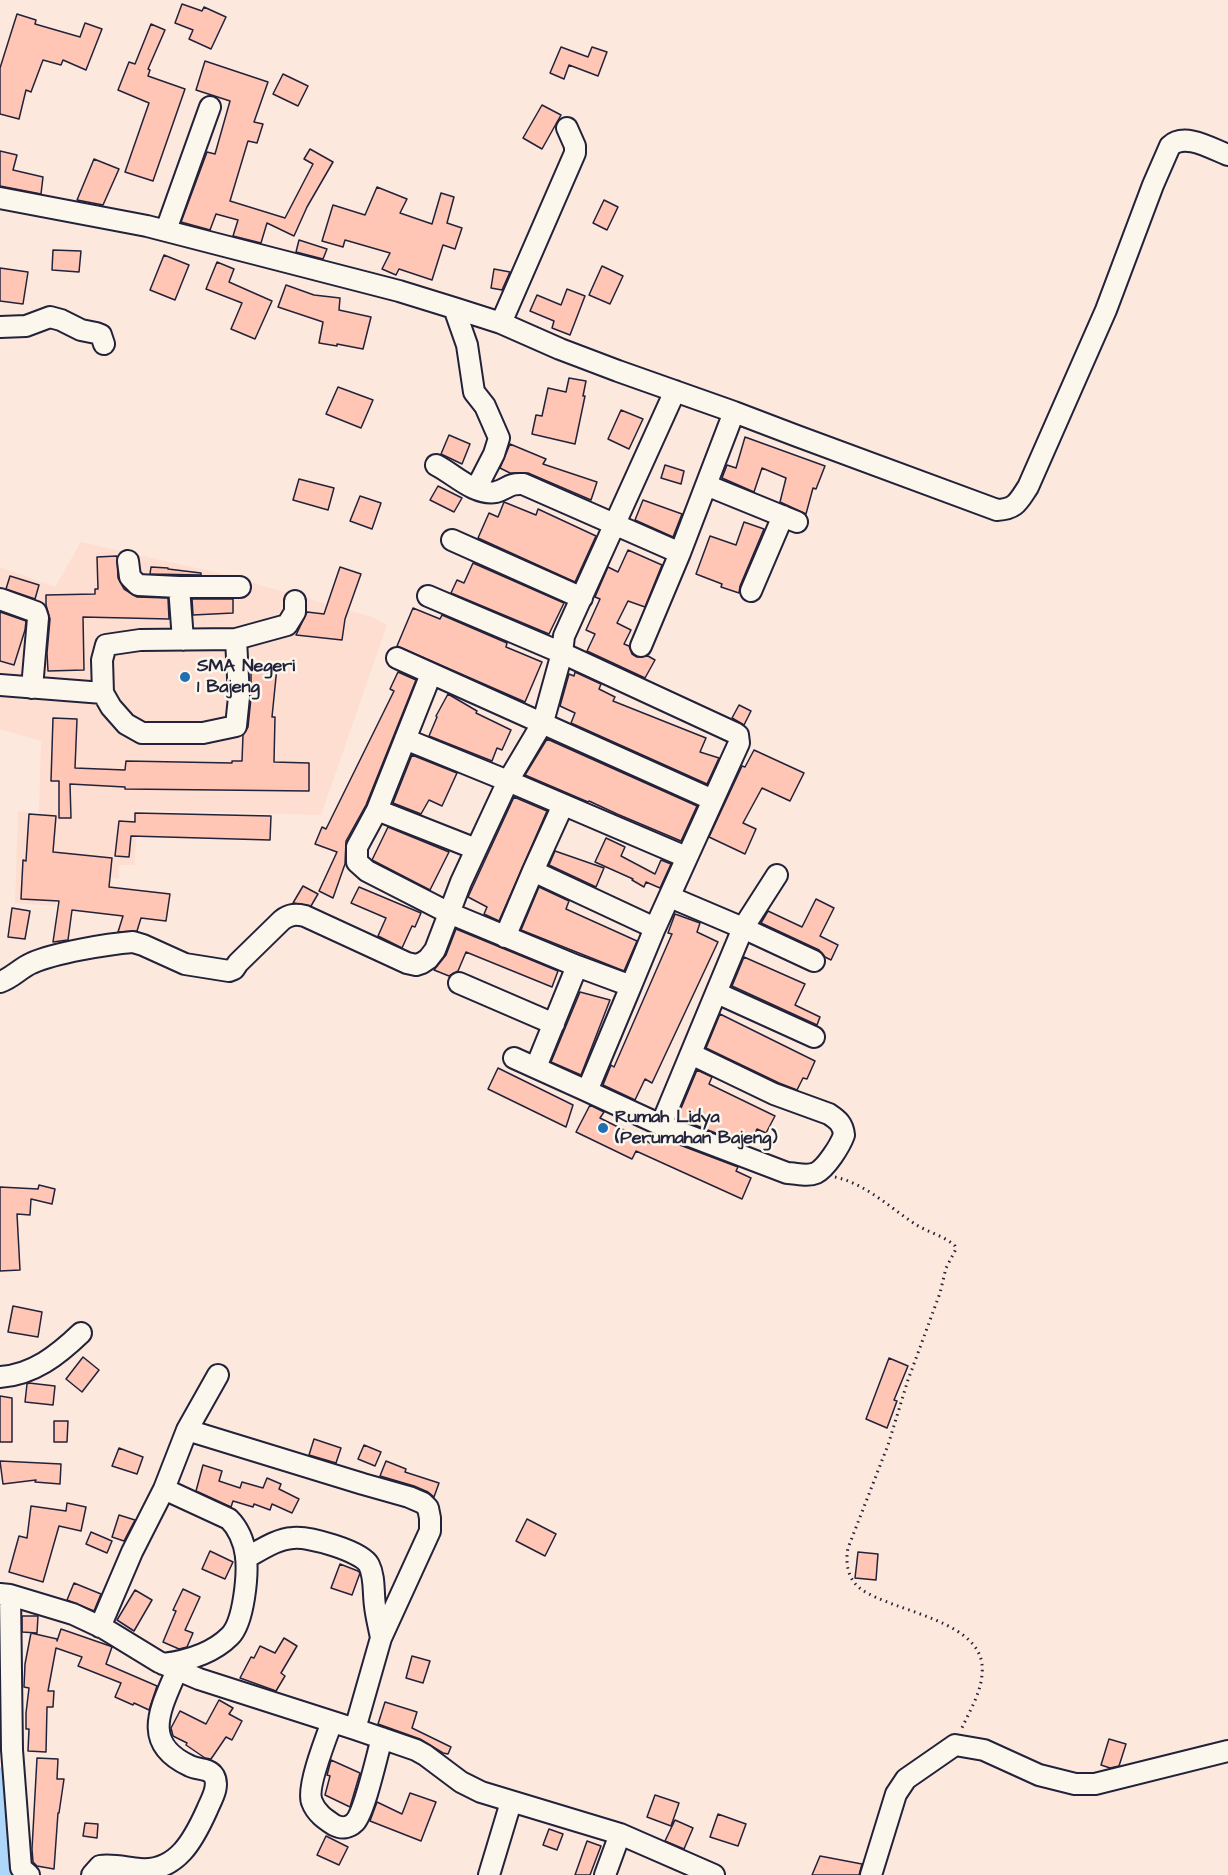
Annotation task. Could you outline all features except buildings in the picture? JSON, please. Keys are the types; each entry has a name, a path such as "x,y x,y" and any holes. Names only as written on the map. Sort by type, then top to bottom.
{"street":[{"path":"166,230 210,106"},
{"path":"501,323 575,153 575,146 567,128"},
{"path":"0,198 103,216 166,230 399,291 454,308 501,323 560,349 998,510 1010,508 1016,504 1028,487 1106,310 1170,146 1182,140 1228,155"},
{"path":"454,308 467,345 474,392 485,406 499,438 494,454 476,489"},
{"path":"0,327 26,326 50,318 96,333 100,335 104,344"},
{"path":"0,982 12,977 33,962 63,954 133,942 185,964 229,971 234,969 282,920 297,915 305,916 406,963 416,965 428,959 435,950 476,849 508,781 543,722 562,653 564,636 675,391"},
{"path":"641,646 680,553 734,412"},
{"path":"436,465 476,489 495,492 514,483 523,484 680,553"},
{"path":"706,485 790,519 751,591"},
{"path":"452,540 582,598"},
{"path":"128,561 130,577 138,585 240,587"},
{"path":"179,587 183,640"},
{"path":"428,596 562,653 738,735 738,748 686,857 587,1091"},
{"path":"0,599 36,612 38,618 32,688"},
{"path":"236,639 239,697 236,726 203,732 142,733 126,724 111,707 103,693 102,660 106,645 140,640 236,639 287,624 295,612 295,601"},
{"path":"397,658 713,800"},
{"path":"431,674 377,810 357,847 357,862 367,871 449,913 631,986"},
{"path":"0,685 103,693"},
{"path":"405,739 686,857"},
{"path":"505,937 563,805"},
{"path":"377,810 476,849"},
{"path":"533,871 655,928"},
{"path":"661,1125 743,928 777,875"},
{"path":"670,897 814,961"},
{"path":"536,1067 577,966"},
{"path":"459,983 554,1024"},
{"path":"717,993 814,1036"},
{"path":"514,1058 661,1125 779,1171 804,1175 816,1173 835,1154 844,1135 841,1123 829,1114 774,1094 691,1054"},
{"path":"0,1377 13,1376 39,1366 53,1358 81,1333"},
{"path":"100,1627 132,1552 164,1490 187,1430 218,1375"},
{"path":"187,1430 409,1497 423,1503 428,1508 430,1531 381,1638 355,1729"},
{"path":"164,1490 229,1519 236,1526 246,1557 243,1606 239,1622 230,1636 210,1650 170,1667"},
{"path":"246,1557 280,1540 293,1538 309,1538 357,1554 368,1562 373,1575 375,1608 381,1638"},
{"path":"29,1875 21,1868 3,1595 73,1614 170,1667 199,1679 382,1738 425,1755 460,1782 481,1792 621,1834 714,1875"},
{"path":"92,1875 99,1866 154,1868 180,1856 194,1838 217,1787 213,1774 206,1769 194,1768 180,1761 162,1744 158,1717 170,1667"},
{"path":"332,1722 312,1783 310,1798 323,1818 338,1827 350,1826 357,1820 382,1738"},
{"path":"871,1875 896,1794 906,1779 955,1745 984,1750 1039,1775 1075,1784 1095,1784 1228,1751"},
{"path":"489,1875 511,1802"},
{"path":"605,1875 621,1834"}],"path":[{"path":"816,1173 852,1183 881,1199 915,1225 946,1240 956,1249 946,1268 940,1293 908,1380 888,1445 845,1560 852,1580 860,1589 950,1627 979,1650 982,1674 978,1690 955,1745"}],"shaded area":[{"name":"SMA Negeri 1 Bajeng","path":"81,542 218,573 372,617 387,625 321,815 136,810 135,865 119,865 119,878 59,875 56,906 15,903 18,811 39,814 41,741 0,729 0,567 55,587"}],"waterway":[{"path":"0,1661 3,1694"},
{"path":"5,1774 8,1875"}],"place":[{"name":"SMA Negeri 1 Bajeng","path":"185,677"},
{"name":"Rumah Lidya (Perumahan Bajeng)","path":"603,1128"}]}
